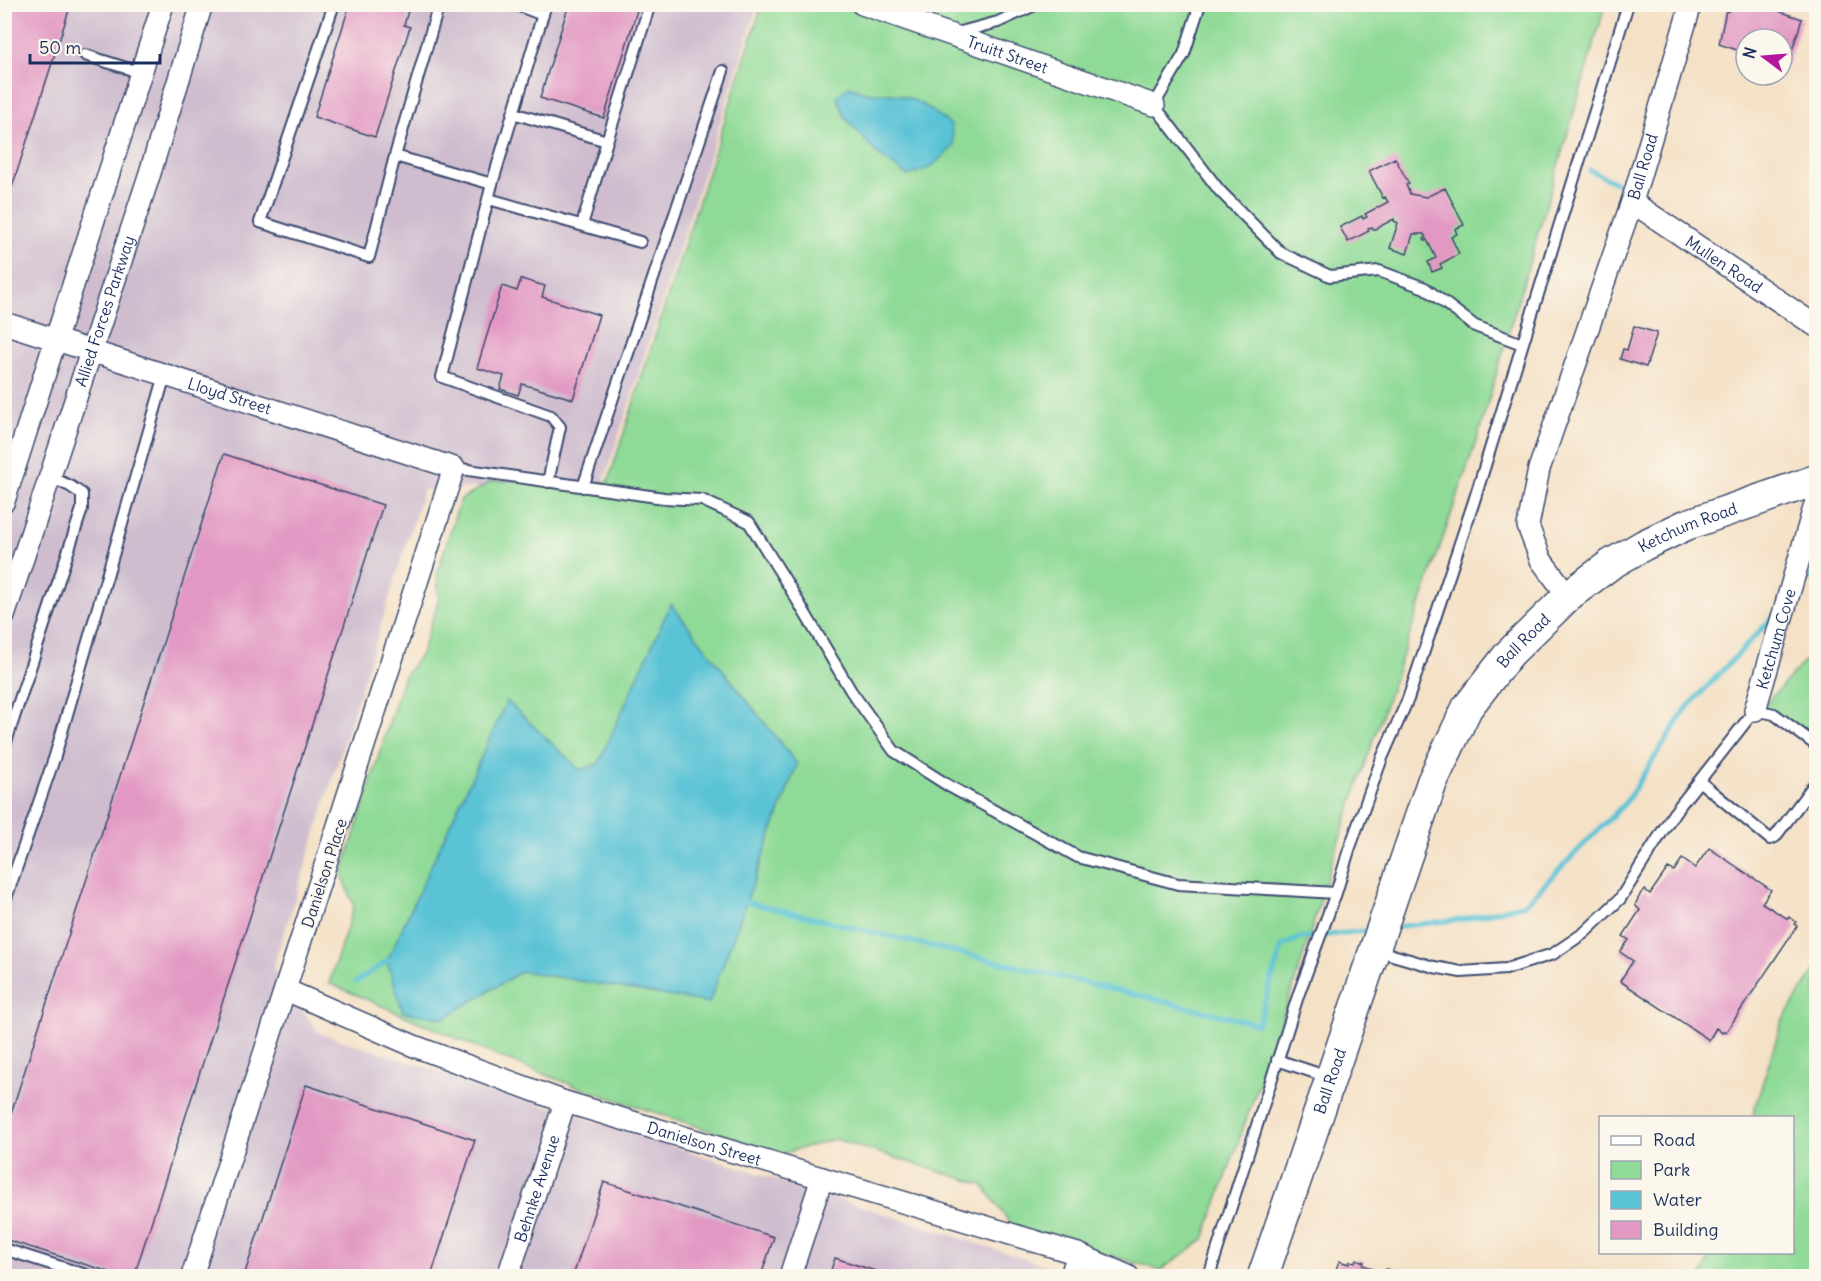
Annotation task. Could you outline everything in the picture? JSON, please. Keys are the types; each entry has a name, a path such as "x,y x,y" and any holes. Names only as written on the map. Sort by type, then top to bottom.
{"main road":[{"name":"Ketchum Road","path":"1568,596 1619,560 1686,525 1816,480"},
{"name":"Ball Road","path":"1263,1276 1432,782 1467,708 1509,654 1568,596"}],"street":[{"path":"4,501 163,4"},
{"name":"Allied Forces Parkway","path":"4,616 149,176 202,4"},
{"name":"Truitt Street","path":"862,4 1154,105"},
{"name":"Ball Road","path":"1568,596 1541,560 1528,526 1539,469 1634,194 1691,4"},
{"name":"Mullen Road","path":"1634,194 1816,326"},
{"name":"Lloyd Street","path":"4,323 454,468"},
{"name":"Danielson Place","path":"192,1276 454,468"},
{"name":"Ketchum Cove","path":"1755,710 1816,501"},
{"name":"Danielson Street","path":"286,990 414,1046 565,1102 1078,1254 1128,1276"},
{"name":"Behnke Avenue","path":"508,1276 565,1102"},
{"path":"790,1276 822,1178"},
{"path":"1071,1276 1078,1254"}],"lane":[{"path":"334,4 260,222 369,257 395,156 439,4"},
{"path":"514,4 544,10 492,184 442,377 551,416 560,427 548,482"},
{"path":"582,225 650,4"},
{"path":"951,35 998,22 1037,4"},
{"path":"1200,4 1184,54 1154,105 1219,190 1281,253 1330,276 1379,271 1407,281 1425,288 1475,326 1522,344"},
{"path":"1209,1276 1299,993 1324,928 1382,758 1408,699 1473,501 1628,4"},
{"path":"85,55 142,73"},
{"path":"583,486 723,71"},
{"path":"513,113 607,141"},
{"path":"395,156 492,184"},
{"path":"489,199 640,242"},
{"path":"4,904 55,756 165,375"},
{"path":"454,468 664,498 702,500 749,522 850,691 894,751 949,786 1078,857 1178,884 1336,892"},
{"path":"4,748 82,509 82,494 50,477"},
{"path":"1379,937 1434,968 1461,972 1506,969 1553,954 1584,933 1620,899 1674,813 1755,710 1774,714 1816,745"},
{"path":"1699,781 1770,839 1775,837 1816,782"},
{"path":"1277,1060 1331,1078"},
{"path":"4,1249 59,1272 88,1276"}],"shaded area":[{"path":"5,5 758,5 604,481 423,490 273,969 319,1033 1079,1276 5,1276"}],"green space":[{"path":"1584,4 1604,10 1478,436 1333,858 1299,970 1204,1239 1161,1270 1014,1229 983,1185 835,1139 781,1154 575,1086 500,1057 329,983 354,906 342,874 403,678 421,654 439,599 437,574 460,500 492,481 608,482 762,5"},
{"path":"1816,649 1816,747 1762,708"},
{"path":"1816,969 1816,1276 1702,1276 1710,1254 1794,1254 1794,1116 1752,1116 1782,1021"}],"water":[{"path":"850,86 869,93 905,97 926,107 951,125 954,146 931,167 908,176 877,154 845,117 837,96"},
{"path":"671,604 797,764 709,1003 522,971 444,1018 403,1012 387,961 507,701 580,770 598,764"}],"building":[{"path":"4,4 71,4 5,209 4,209"},
{"path":"350,4 388,4 408,11 404,25 410,27 375,137 314,117"},
{"path":"569,4 639,4 604,118 540,98"},
{"path":"1731,4 1758,4 1802,19 1794,44 1794,27 1734,27 1734,49 1719,44 1726,10 1729,11"},
{"path":"1395,158 1409,184 1406,185 1410,194 1426,197 1445,188 1464,225 1455,229 1457,234 1451,237 1459,254 1440,264 1442,268 1432,272 1428,262 1436,258 1427,240 1424,239 1426,238 1424,234 1413,234 1407,254 1390,248 1398,223 1394,219 1373,230 1372,227 1368,228 1369,231 1348,242 1340,227 1362,216 1363,219 1367,217 1365,214 1388,202 1385,197 1383,198 1369,171"},
{"path":"521,279 545,286 542,297 599,315 573,399 522,384 518,395 500,389 504,376 477,368 502,286 517,291"},
{"path":"1634,326 1657,333 1646,367 1620,359 1623,349 1627,350"},
{"path":"224,454 383,505 134,1276 122,1276 4,1239 4,1135"},
{"path":"1709,848 1771,890 1762,903 1788,919 1789,917 1796,922 1794,924 1797,926 1726,1032 1722,1033 1716,1028 1709,1040 1620,981 1633,961 1620,952 1629,940 1623,936 1640,910 1635,905 1641,893 1645,890 1650,894 1668,868 1674,871 1682,859 1695,868"},
{"path":"306,1085 475,1140 431,1276 244,1276"},
{"path":"604,1182 774,1237 761,1276 573,1276"},
{"path":"835,1258 891,1276 829,1276"},
{"path":"1356,1259 1364,1262 1363,1265 1372,1268 1371,1271 1377,1273 1379,1270 1385,1272 1386,1269 1393,1271 1392,1276 1334,1276 1339,1261 1349,1264 1350,1261 1355,1262"}],"waterway":[{"path":"1590,170 1631,191"},
{"path":"1798,590 1816,571"},
{"path":"1393,927 1466,919 1525,904 1626,802 1686,709 1774,616"},
{"path":"746,902 1258,1024 1282,946 1300,938 1372,930"},
{"path":"356,982 387,961"}]}
